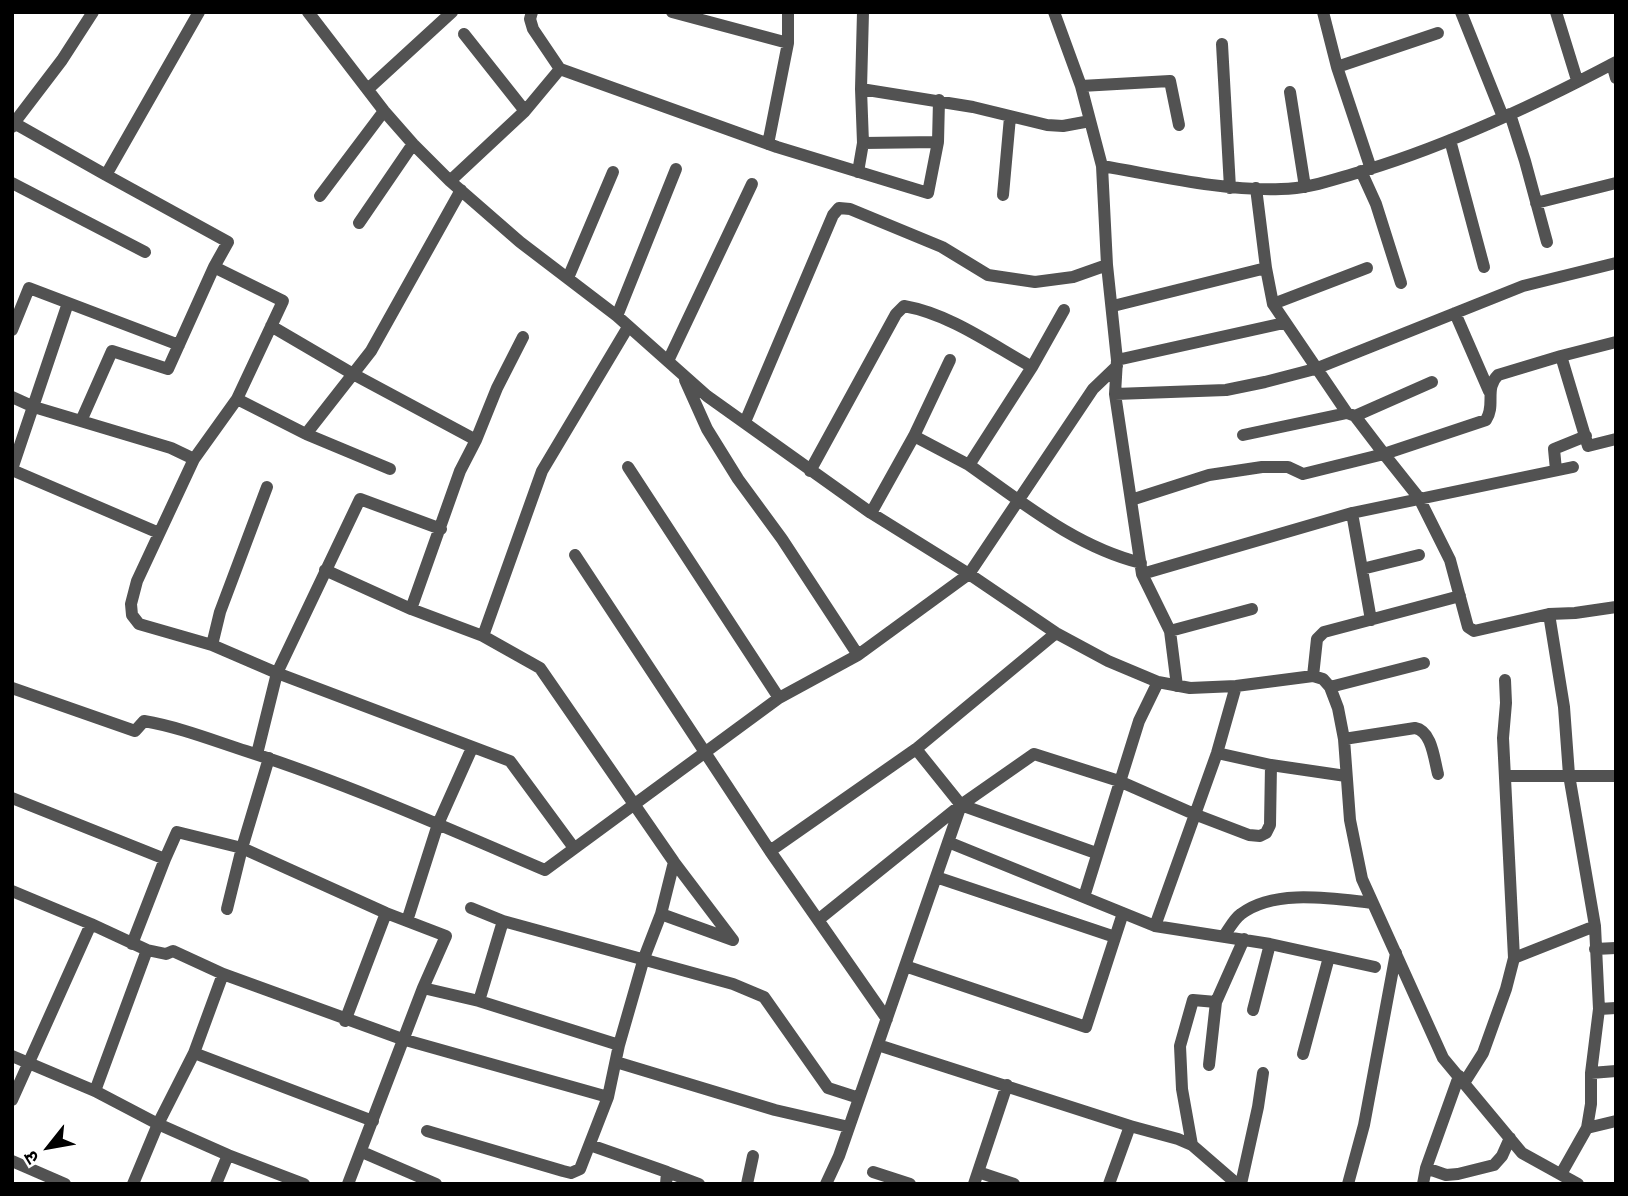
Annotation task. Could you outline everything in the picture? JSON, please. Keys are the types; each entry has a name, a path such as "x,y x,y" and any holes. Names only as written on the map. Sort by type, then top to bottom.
{"street":[{"path":"81,421 112,351 168,369 228,242 13,125 62,60 93,12"},
{"path":"106,175 199,12"},
{"path":"308,12 412,144 520,243 617,316 706,396 871,513 969,574 1056,633 1108,661 1158,682 1177,686 1236,686 1312,676 1323,679 1330,687 1338,708 1344,739 1350,820 1362,879 1443,1058 1522,1153 1571,1181 1587,1128 1591,1104 1591,1073 1599,1009 1595,926 1569,775 1564,707 1549,614"},
{"path":"368,89 452,12"},
{"path":"532,12 530,19 533,29 560,69 768,144 928,193 938,142 939,100"},
{"path":"672,12 788,43"},
{"path":"768,144 788,43 788,12"},
{"path":"858,172 863,143 863,12"},
{"path":"1322,12 1401,283"},
{"path":"1461,12 1506,115 1547,242"},
{"path":"1556,12 1577,80"},
{"path":"1055,13 1081,86 1102,166 1107,265 1117,363 1115,394 1142,569 1170,631 1177,686"},
{"path":"1337,67 1438,33"},
{"path":"464,34 525,111"},
{"path":"1222,44 1230,188"},
{"path":"1102,166 1230,188 1279,190 1305,187 1366,170 1450,140 1614,63 1616,79"},
{"path":"306,434 371,351 456,186 560,69"},
{"path":"1081,86 1170,81 1179,125"},
{"path":"861,89 939,100 1047,125 1063,126 1090,121"},
{"path":"1290,92 1305,187"},
{"path":"320,197 384,111"},
{"path":"1003,195 1010,117"},
{"path":"1450,140 1484,267"},
{"path":"863,143 938,142"},
{"path":"359,223 412,144"},
{"path":"617,316 676,169"},
{"path":"568,278 613,172"},
{"path":"12,183 145,252"},
{"path":"1536,203 1616,183"},
{"path":"668,361 752,184"},
{"path":"1256,188 1273,304 1315,369 1419,498 1450,560 1468,627 1474,631 1549,614 1616,607"},
{"path":"745,422 832,215 839,208 850,209 942,247 988,275 1035,282 1073,277 1107,265"},
{"path":"1115,394 1226,390 1315,369 1523,286 1616,263"},
{"path":"215,267 284,301 237,399 194,459 137,581 131,604 132,615 139,624 212,645 277,673 510,761 574,848"},
{"path":"1113,306 1266,268"},
{"path":"1273,304 1367,268"},
{"path":"12,330 29,288 179,345"},
{"path":"68,303 12,470 159,533"},
{"path":"810,471 896,314 904,306 919,309 954,324 1032,367"},
{"path":"969,465 1032,367 1064,310"},
{"path":"1131,500 1209,475 1262,467 1288,467 1303,474 1384,454 1486,420 1492,412 1489,392 1455,313"},
{"path":"12,688 135,731 144,721 168,725 263,756 438,824 545,870 779,698 858,655 969,574 1093,389 1117,363 1284,323"},
{"path":"271,326 476,440"},
{"path":"483,636 542,471 628,327"},
{"path":"411,609 460,471 523,337"},
{"path":"1489,392 1492,381 1498,375 1616,342"},
{"path":"1561,356 1588,446 1616,439"},
{"path":"871,513 914,436 950,360"},
{"path":"682,374 708,429 738,480 782,539 858,655"},
{"path":"1243,435 1351,415 1432,382"},
{"path":"12,397 34,407 171,448 194,459"},
{"path":"237,399 306,434 390,469"},
{"path":"914,436 969,465 1086,544 1142,569 1352,513 1573,467"},
{"path":"1556,470 1554,449 1586,436"},
{"path":"628,467 779,698"},
{"path":"212,645 220,612 267,487"},
{"path":"227,909 263,756 277,673 360,499 441,529"},
{"path":"1352,513 1371,620"},
{"path":"575,555 770,851 887,1019"},
{"path":"1362,569 1419,555"},
{"path":"325,570 411,609 483,636 540,668 674,862 733,940 661,914"},
{"path":"1312,676 1317,639 1324,632 1460,596"},
{"path":"1170,631 1252,609"},
{"path":"770,851 916,749 1056,633"},
{"path":"1330,687 1424,663"},
{"path":"1423,1184 1426,1168 1461,1080 1483,1053 1514,958 1503,738 1506,702 1504,680"},
{"path":"1084,897 1139,721 1158,682"},
{"path":"1155,926 1217,753 1236,686"},
{"path":"1344,739 1422,729 1427,736 1438,774"},
{"path":"407,921 438,824 472,748"},
{"path":"916,749 961,805 1096,853"},
{"path":"1217,753 1271,765 1346,776"},
{"path":"818,920 961,805 1034,754 1119,781 1194,814 1249,835 1260,836 1270,825 1271,765"},
{"path":"1505,776 1616,776"},
{"path":"12,798 164,859"},
{"path":"826,1184 849,1127 961,805"},
{"path":"132,944 177,832 242,848 386,913 446,936 402,1040 348,1184"},
{"path":"948,842 1155,926 1244,939 1375,967"},
{"path":"427,1131 571,1172 580,1169 608,1097 643,958 661,914 674,862"},
{"path":"936,877 1115,937"},
{"path":"12,891 147,950 166,954 173,951 223,974 345,1021 402,1040 608,1097"},
{"path":"1224,936 1240,915 1266,901 1313,896 1373,904"},
{"path":"471,908 503,921 733,984 764,997 828,1088 859,1098"},
{"path":"345,1021 386,913"},
{"path":"905,967 1086,1027 1123,913"},
{"path":"479,1001 503,921"},
{"path":"12,1100 91,924"},
{"path":"1514,958 1595,926"},
{"path":"1209,1065 1216,1002 1244,939"},
{"path":"1253,1010 1270,944"},
{"path":"1595,949 1616,948"},
{"path":"95,1091 147,950"},
{"path":"1348,1184 1364,1125 1396,953"},
{"path":"1303,1054 1329,957"},
{"path":"133,1184 158,1124 194,1053 223,974"},
{"path":"423,988 479,1001 619,1045"},
{"path":"1192,1145 1182,1089 1180,1046 1193,1000 1216,1002"},
{"path":"1599,1009 1616,1008"},
{"path":"878,1045 1192,1145 1239,1184 1258,1107 1263,1073"},
{"path":"194,1053 373,1121"},
{"path":"12,1056 95,1091 158,1124 228,1155 304,1184"},
{"path":"616,1062 775,1110 849,1127"},
{"path":"1591,1073 1616,1071"},
{"path":"1007,1086 976,1178 1014,1184"},
{"path":"1587,1128 1616,1121"},
{"path":"1109,1184 1130,1126"},
{"path":"1426,1168 1446,1175 1494,1165 1502,1156 1510,1138"},
{"path":"590,1146 666,1178 699,1184"},
{"path":"362,1152 436,1184"},
{"path":"216,1184 228,1155"},
{"path":"747,1184 753,1156"},
{"path":"12,1161 65,1184"},
{"path":"873,1172 910,1184"}]}
